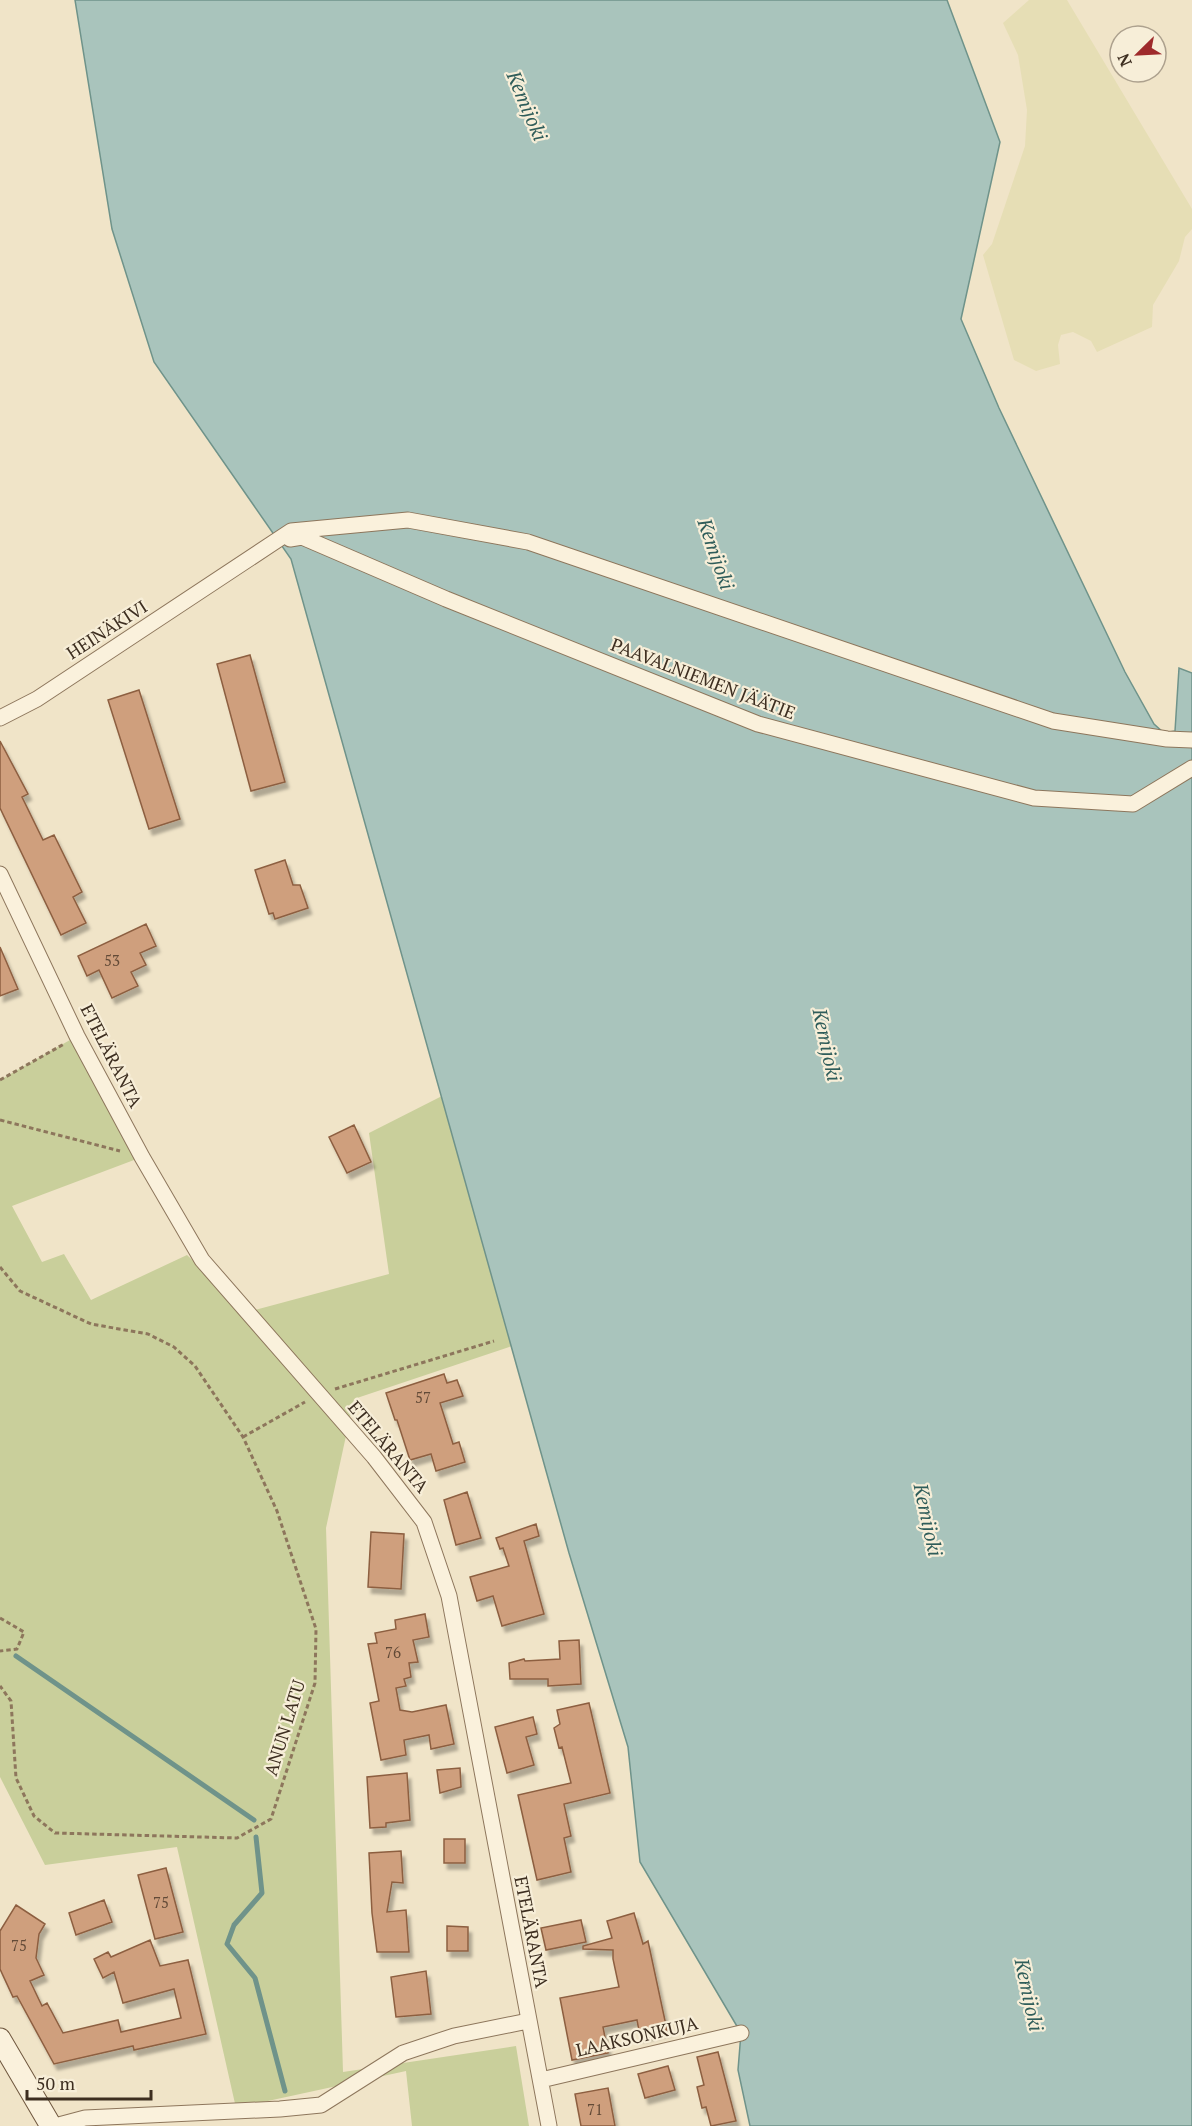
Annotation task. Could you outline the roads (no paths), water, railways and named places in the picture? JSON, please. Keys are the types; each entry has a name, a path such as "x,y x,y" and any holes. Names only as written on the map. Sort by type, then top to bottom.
{"street":[{"path":"279,541 291,531 408,520 528,542 1053,721 1167,739 1192,740"},
{"name":"PAAVALNIEMEN JÄÄTIE","path":"279,541 302,537 446,599 758,724 1034,798 1133,804 1192,768"},
{"name":"HEINÄKIVI","path":"0,718 37,699 279,541"},
{"name":"ETELÄRANTA","path":"0,874 77,1036 142,1157 202,1260 374,1457 424,1522 446,1585 549,2126"},
{"path":"0,2039 53,2126 85,2118 321,2105 404,2053 454,2036 528,2021"},
{"name":"LAAKSONKUJA","path":"542,2080 741,2033"}],"water":[{"name":"Kemijoki","path":"75,0 947,0 1000,142 961,319 999,408 1125,672 1154,724 1164,733 1175,731 1179,668 1192,673 1192,2126 750,2126 738,2070 741,2033 640,1862 628,1747 569,1553 291,559 154,362 112,229"}],"waterway":[{"path":"16,1656 254,1820"},
{"path":"256,1837 262,1893 234,1925 227,1944 255,1978 285,2091"}]}
